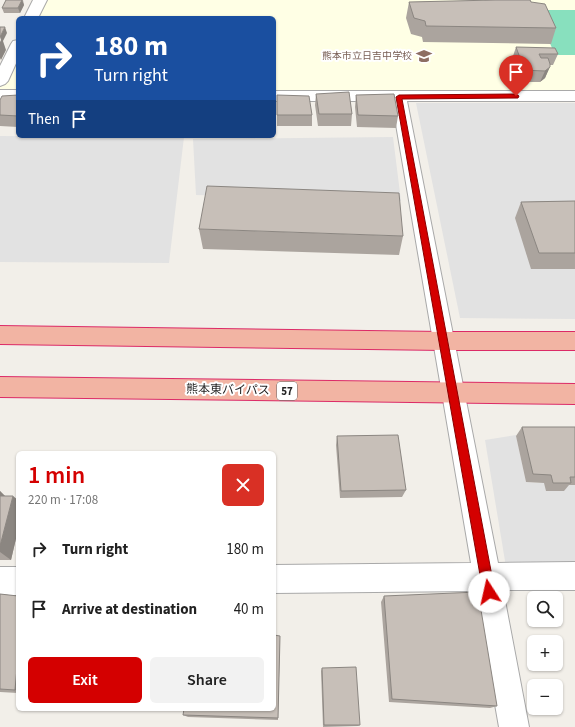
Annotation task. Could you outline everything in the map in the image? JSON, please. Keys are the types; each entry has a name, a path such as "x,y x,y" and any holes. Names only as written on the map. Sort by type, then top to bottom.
{"highway":[{"path":"0,335 443,341 575,341"},
{"name":"熊本東バイパス","path":"0,387 453,394 575,394"}],"street":[{"path":"32,16 40,0"},
{"path":"0,81 16,48"},
{"path":"0,94 16,95"},
{"path":"276,96 575,96"},
{"path":"399,97 514,727"},
{"path":"276,579 575,576"},
{"path":"0,581 16,581"}],"shaded area":[{"name":"熊本市立日吉中学校","path":"40,0 575,0 575,94 276,94 276,16 32,16"},
{"path":"16,48 16,94 0,94 0,81"},
{"path":"416,103 575,103 575,319 460,318"},
{"path":"0,136 16,136 16,138 184,138 169,263 0,262"},
{"path":"393,137 401,201 196,195 193,139"},
{"path":"516,435 526,482 575,485 575,567 506,567 485,440"}],"green space":[{"path":"522,10 575,10 575,55 555,55 540,20"}],"building":[{"path":"6,0 22,0 18,8 2,8"},
{"path":"530,0 531,2 545,4 556,28 426,26 425,21 414,18 409,2"},
{"path":"0,27 5,27 0,37"},
{"path":"516,47 555,48 558,54 539,54 541,58 548,58 550,67 545,71 521,70 517,58 520,58"},
{"path":"349,92 352,114 319,114 316,94"},
{"path":"394,94 398,116 358,115 356,95"},
{"path":"16,95 16,116 0,115 0,100 2,96"},
{"path":"277,95 309,96 312,115 277,115"},
{"path":"207,186 399,193 403,236 199,229"},
{"path":"575,201 575,253 539,253 521,202"},
{"path":"522,427 575,427 575,477 570,477 571,483 553,483 551,475 533,474"},
{"path":"398,435 406,490 341,491 337,436"},
{"path":"0,496 13,496 0,546"},
{"path":"478,592 497,706 392,699 384,596"},
{"path":"0,594 16,596 16,679 15,690 0,689"},
{"path":"276,635 280,636 278,718 183,715 184,711 276,711"},
{"path":"356,667 360,725 324,725 322,668"}],"place":[{"name":"熊本市立日吉中学校","path":"424,56"}],"route":[{"path":"489,592 399,97 516,96"}]}
